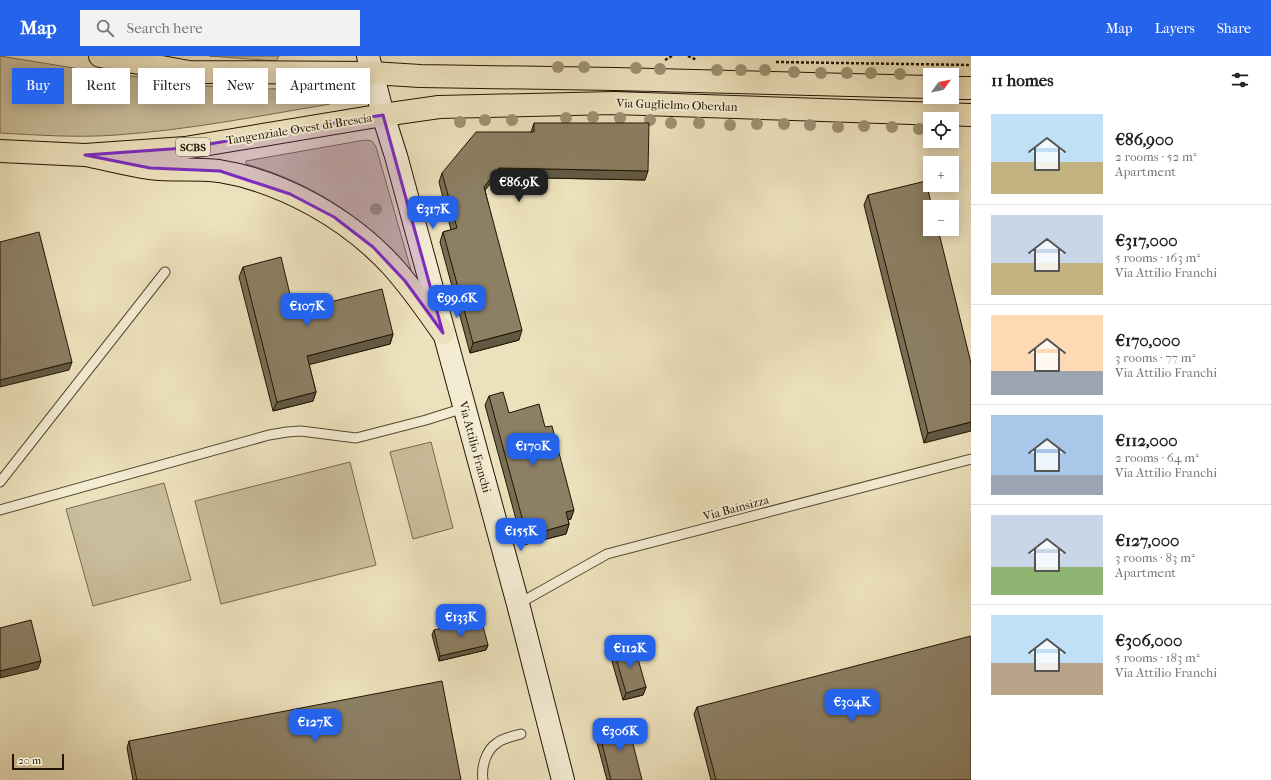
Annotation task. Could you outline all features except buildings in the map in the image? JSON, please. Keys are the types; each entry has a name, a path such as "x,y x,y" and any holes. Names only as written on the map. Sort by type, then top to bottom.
{"main road":[{"path":"100,56 189,72 276,73"},
{"path":"360,68 370,65"},
{"name":"Via Guglielmo Oberdan","path":"370,65 420,76 923,87"},
{"path":"959,88 971,88"},
{"name":"Via Guglielmo Oberdan","path":"383,115 439,107 614,103 971,115"},
{"name":"Tangenziale Ovest di Brescia","path":"0,151 85,155 185,148 383,115"},
{"path":"85,155 150,168 220,171 250,179 290,194 334,217 373,247 405,280 443,333"}],"street":[{"name":"Via Attilio Franchi","path":"370,65 518,604 563,780"}],"lane":[{"path":"0,482 165,272"},
{"path":"0,510 269,435 301,431 356,438 426,420 464,408"},
{"name":"Via Bainsizza","path":"518,604 607,554 971,459"},
{"path":"483,780 482,775 486,756 496,743 521,734"}],"path":[{"path":"665,60 672,56"},
{"path":"688,56 697,61"},
{"path":"774,62 971,65"},
{"path":"346,104 349,121"}],"highlighted area":[{"path":"383,115 443,333 405,281 373,247 334,217 290,194 220,171 150,168 85,155 185,148"}],"shaded area":[{"path":"0,56 74,68 72,68 72,104 130,104 130,76 138,77 138,104 205,104 205,86 213,86 213,104 268,104 268,89 276,89 276,104 330,104 223,122 143,133 58,136 0,133"},
{"path":"209,56 279,56 276,61"},
{"path":"365,140 372,141 376,147 411,270 409,270 374,234 336,204 293,181 246,164 246,161"},
{"path":"431,442 453,528 413,539 390,452"},
{"path":"350,462 376,565 221,604 195,501"},
{"path":"164,483 191,580 93,606 66,509"}]}
